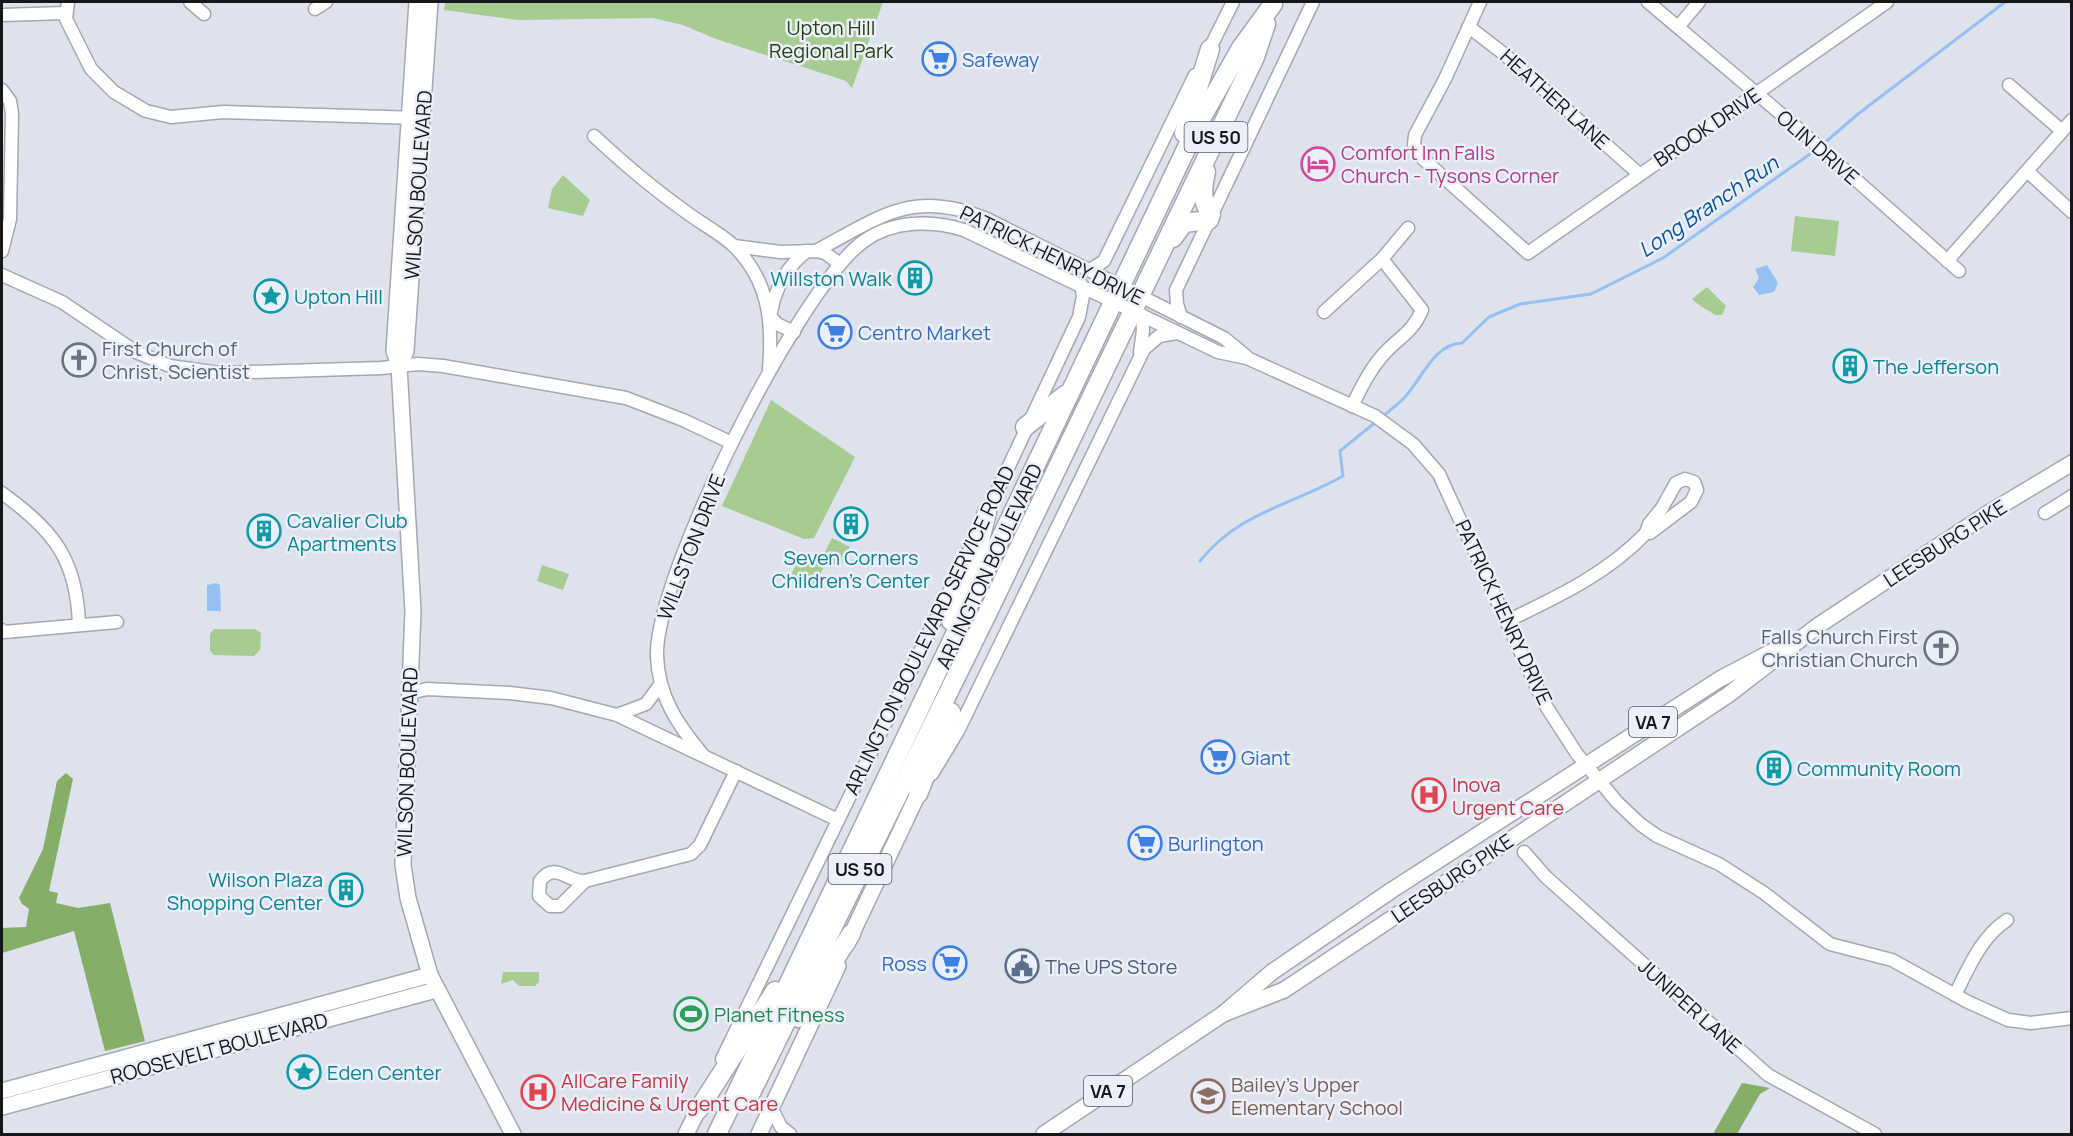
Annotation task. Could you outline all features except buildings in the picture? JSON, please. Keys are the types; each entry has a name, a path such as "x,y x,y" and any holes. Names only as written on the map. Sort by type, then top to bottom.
{"highway":[{"name":"ARLINGTON BOULEVARD","path":"730,1134 1137,307 1153,267 1255,57 1274,3"},
{"name":"ARLINGTON BOULEVARD","path":"717,1134 860,834 906,743 1070,390 1204,115 1241,48 1274,3"},
{"path":"1167,194 1176,156 1202,82 1210,49"},
{"path":"1153,267 1184,223 1210,218 1202,193 1216,138"},
{"path":"1025,427 1070,390"},
{"path":"906,743 975,554 987,512"},
{"path":"918,794 988,612"},
{"path":"698,1110 771,999 860,834"},
{"path":"767,1062 824,980 851,934"}],"main road":[{"name":"WILSON BOULEVARD","path":"417,2 407,336 406,351 399,366 413,611 403,865 408,898 429,975 513,1134"},
{"name":"WILSON BOULEVARD","path":"415,118 430,2"},
{"name":"LEESBURG PIKE","path":"1224,1014 1284,990 1728,695 1819,625 1987,514 2072,462"},
{"name":"LEESBURG PIKE","path":"1044,1134 1224,1014 1272,972 1392,890 1719,679 1819,625"},
{"path":"759,1134 918,794"},
{"name":"ROOSEVELT BOULEVARD","path":"2,1091 429,975"},
{"name":"ROOSEVELT BOULEVARD","path":"2,1107 436,990"},
{"name":"ARLINGTON BOULEVARD SERVICE ROAD","path":"686,1134 698,1110"}],"street":[{"path":"190,2 204,14"},
{"path":"315,9 326,2"},
{"path":"1089,270 1104,261 1233,2"},
{"path":"1181,317 1176,290 1313,2"},
{"path":"1469,27 1480,2"},
{"name":"OLIN DRIVE","path":"1648,2 1757,93 1959,271"},
{"path":"1678,27 1699,2"},
{"name":"BROOK DRIVE","path":"1469,27 1414,139 1416,152 1528,253 1887,2"},
{"path":"2,15 67,7 81,53 100,80 129,103 154,114 171,117 224,112 415,118"},
{"name":"HEATHER LANE","path":"1469,27 1512,60 1639,174"},
{"path":"2009,85 2062,131"},
{"path":"2,251 11,212 12,109 3,92"},
{"path":"1947,261 2072,120"},
{"name":"PATRICK HENRY DRIVE","path":"594,136 671,201 734,246 758,279 771,316"},
{"path":"2027,171 2072,212"},
{"name":"PATRICK HENRY DRIVE","path":"769,373 771,316 779,284 797,259 891,211 914,206 941,206 971,212 1089,270 1117,294 1180,333 1218,352 1247,358 1352,406 1393,428 1413,444 1439,474 1544,704 1567,741 1599,781 1623,808 1653,834 1719,864 1764,892 1830,944 1892,960 1955,995 2008,1020 2031,1023 2072,1018"},
{"name":"PATRICK HENRY DRIVE","path":"769,373 840,264 865,240 888,229 914,224 940,223 964,230 1081,284 1117,294"},
{"path":"1324,312 1382,260 1408,228"},
{"name":"PATRICK HENRY DRIVE","path":"734,246 780,252 825,253 840,264"},
{"path":"1352,406 1370,370 1384,354 1412,330 1422,310 1382,260"},
{"path":"2,275 62,302 136,352 170,366 219,373 418,364 443,366 593,390 657,408 732,443"},
{"name":"ARLINGTON BOULEVARD SERVICE ROAD","path":"698,1110 1079,317 1083,296 1081,284"},
{"path":"1134,369 1141,347 1137,307"},
{"name":"PATRICK HENRY DRIVE","path":"1137,307 1181,317 1224,338 1247,358"},
{"path":"771,316 777,324 794,332"},
{"path":"918,794 944,757 1134,369 1151,342 1168,332 1180,333"},
{"name":"WILLSTON DRIVE","path":"704,755 677,723 660,685 657,653 662,619 700,512 732,443 769,373"},
{"path":"1507,621 1562,594 1608,567 1646,533 1676,483 1685,479 1694,482 1697,490 1691,502 1650,533 1646,533"},
{"path":"2,493 38,521 60,548 74,581 79,625"},
{"path":"2044,513 2072,496"},
{"path":"2,635 117,622"},
{"path":"617,716 646,704 660,685"},
{"path":"410,693 427,689 510,693 551,698 617,716 838,820"},
{"path":"585,881 672,859 697,849 736,771"},
{"name":"JUNIPER LANE","path":"1524,852 1546,877 1768,1075 1875,1134"},
{"path":"1955,995 1983,942 2007,920"},
{"path":"771,1107 782,1127 790,1134"}],"green space":[{"name":"Upton Hill Regional Park","path":"445,2 883,2 852,88 846,81 716,39 683,25 653,18 518,20 444,10"},
{"path":"563,175 590,200 583,216 548,208 552,189"},
{"path":"1795,216 1839,221 1835,256 1791,251"},
{"path":"1707,287 1726,306 1722,315 1715,315 1692,299"},
{"path":"771,400 855,457 814,538 804,539 722,506"},
{"path":"832,538 850,547 840,567 822,558"},
{"path":"800,556 824,566 815,586 791,575"},
{"path":"542,565 569,574 563,590 537,581"},
{"path":"214,629 255,629 261,633 260,650 254,656 214,655 210,651 210,634"},
{"path":"66,773 73,779 49,891 58,893 56,903 78,908 110,903 145,1041 105,1051 74,931 2,953 2,928 26,927 29,909 22,904 19,898 43,849 57,781"},
{"path":"503,972 539,972 539,982 535,986 519,986 513,980 501,984"},
{"path":"1742,1083 1770,1088 1760,1094 1737,1134 1713,1134"}],"water":[{"path":"1767,265 1778,283 1774,292 1759,295 1753,287 1759,278 1755,269"},
{"path":"216,583 220,585 221,611 207,611 207,585"}],"waterway":[{"name":"Long Branch Run","path":"1822,145 1858,114 2005,2"},
{"name":"Long Branch Run","path":"1382,417 1403,399 1436,356 1452,345 1462,343 1489,317 1520,304 1591,294 1663,258 1817,149"},
{"name":"Long Branch Run","path":"1200,561 1231,531 1248,520 1343,476 1340,451 1377,421"}],"place":[{"name":"Safeway","path":"939,59"},
{"name":"Comfort Inn Falls Church - Tysons Corner","path":"1318,164"},
{"name":"Willston Walk","path":"915,278"},
{"name":"Upton Hill","path":"271,296"},
{"name":"Centro Market","path":"835,332"},
{"name":"First Church of Christ, Scientist","path":"79,360"},
{"name":"The Jefferson","path":"1850,366"},
{"name":"Seven Corners Children’s Center","path":"851,524"},
{"name":"Cavalier Club Apartments","path":"264,531"},
{"name":"Falls Church First Christian Church","path":"1941,648"},
{"name":"Giant","path":"1218,757"},
{"name":"Community Room","path":"1774,768"},
{"name":"Inova Urgent Care","path":"1429,795"},
{"name":"Burlington","path":"1145,843"},
{"name":"Wilson Plaza Shopping Center","path":"346,890"},
{"name":"Ross","path":"950,963"},
{"name":"The UPS Store","path":"1022,966"},
{"name":"Planet Fitness","path":"691,1014"},
{"name":"Eden Center","path":"304,1072"},
{"name":"AllCare Family Medicine & Urgent Care","path":"538,1092"},
{"name":"Bailey's Upper Elementary School","path":"1208,1096"}]}
